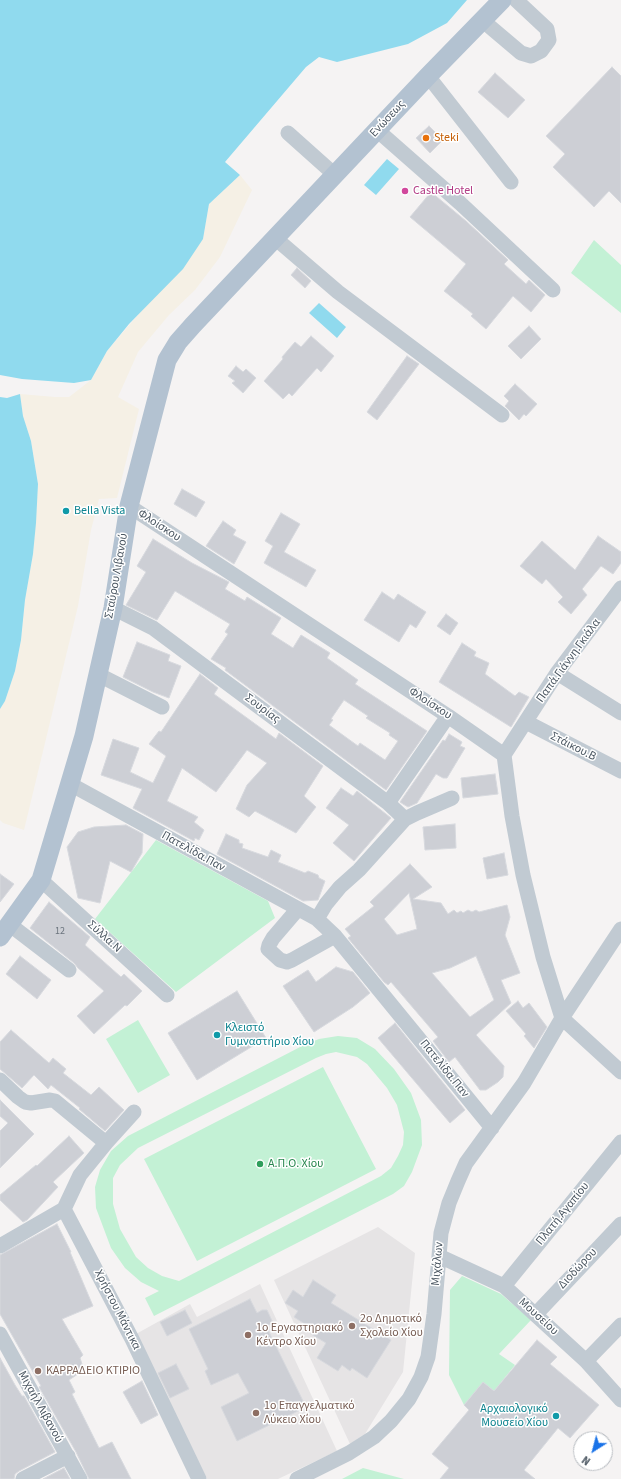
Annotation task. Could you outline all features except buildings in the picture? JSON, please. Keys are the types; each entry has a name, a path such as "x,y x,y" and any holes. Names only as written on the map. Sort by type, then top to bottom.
{"main road":[{"name":"Ενώσεως","path":"274,238 502,0"},
{"name":"Σταύρου Λιβανού","path":"5,930 41,880 84,736 99,675 129,506 167,360 178,342 274,238"}],"street":[{"path":"482,20 521,53 531,56 541,52 549,40 547,29 516,0"},
{"path":"428,76 511,182"},
{"path":"377,130 460,203 553,290"},
{"path":"288,133 335,174"},
{"path":"274,238 338,292 502,415"},
{"name":"Φλοίσκου","path":"129,506 448,716 504,755"},
{"name":"Παπά.Γιάννη.Γκιάλα","path":"504,755 557,673 621,588"},
{"name":"Σουρίας","path":"112,608 153,628 388,803 405,819"},
{"path":"557,673 621,713"},
{"path":"99,675 162,707"},
{"path":"388,803 448,716"},
{"name":"Στάικου.Β","path":"526,722 621,771"},
{"path":"504,755 512,816 523,875 542,957 562,1018 621,1072"},
{"name":"Πατελίδα.Παν","path":"70,784 297,910 317,919 335,936 492,1128"},
{"path":"317,919 326,904 340,887 359,870 405,819 417,812 452,798"},
{"name":"Σύλλα.Ν","path":"41,880 167,995"},
{"path":"297,910 273,938 269,945 268,948 280,960 287,962 292,960 335,936"},
{"path":"5,930 69,970"},
{"name":"Μιχάλων","path":"297,1479 349,1453 374,1437 391,1422 409,1399 421,1377 428,1357 434,1314 441,1233 458,1181 466,1163 524,1082 562,1018 619,937"},
{"path":"0,1080 25,1102 31,1104 50,1100 55,1101 106,1143"},
{"path":"0,1246 64,1209 80,1175 134,1112"},
{"name":"Πλατή.Αγαπίου","path":"504,1286 621,1142"},
{"name":"Χρήστου Μάντικα","path":"64,1209 132,1339 198,1479"},
{"name":"Διοδώρου","path":"536,1314 621,1224"},
{"name":"Μουσείου","path":"439,1256 504,1286 586,1361 621,1400"},
{"path":"586,1361 621,1325"},
{"name":"Μιχαήλ Λιβανού","path":"0,1334 80,1479"},
{"path":"23,1479 68,1456"}],"shaded area":[{"name":"2o Δημοτικό Σχολείο Χίου","path":"378,1227 415,1253 403,1372 365,1434 350,1444 274,1280"},
{"path":"260,1284 337,1451 278,1479 207,1479 136,1334 190,1304 197,1317"}],"green space":[{"path":"594,240 621,265 621,313 571,273"},
{"path":"156,840 268,901 275,918 176,992 95,919"},
{"path":"138,1020 170,1075 138,1093 106,1039"},
{"path":"338,1036 357,1038 375,1049 394,1069 411,1093 421,1120 422,1145 412,1172 404,1186 393,1194 154,1316 145,1298 159,1291 141,1282 125,1268 111,1248 96,1208 95,1187 100,1170 111,1151 128,1136 304,1045 319,1039","holes":["336,1052 357,1057 367,1064 387,1088 397,1105 404,1132 403,1145 391,1168 381,1176 179,1281 162,1276 148,1268 136,1257 120,1229 113,1204 113,1178 120,1165 138,1148 316,1058"]},
{"name":"Α.Π.Ο. Χίου","path":"323,1067 376,1169 197,1261 144,1159"},
{"path":"462,1276 501,1294 531,1320 499,1354 515,1365 494,1391 483,1382 464,1405 449,1375 450,1290"},
{"path":"363,1468 404,1479 342,1479"}],"sand":[{"name":"Bella Vista","path":"240,175 252,190 220,257 195,290 169,315 138,352 118,397 139,409 117,498 99,499 91,530 78,606 24,830 3,823 0,820 0,709 5,701 15,671 21,640 25,600 33,554 38,484 31,441 23,416 20,394 69,397 91,380 107,351 203,239 209,204"}],"water":[{"path":"0,0 467,0 447,23 408,44 337,62 319,57 306,67 225,162 240,175 209,204 203,239 183,269 129,324 107,351 91,380 74,383 22,379 0,375"},
{"path":"387,159 399,169 376,195 364,185"},
{"path":"319,303 346,327 337,338 309,313"},
{"path":"20,394 23,416 31,441 38,484 36,523 21,640 15,671 5,701 0,709 0,397 7,398"}],"place":[{"name":"Steki","path":"426,138"},
{"name":"Castle Hotel","path":"405,191"},
{"name":"Bella Vista","path":"66,511"},
{"name":"Κλειστό Γυμναστήριο Χίου","path":"217,1035"},
{"name":"Α.Π.Ο. Χίου","path":"260,1164"},
{"name":"2o Δημοτικό Σχολείο Χίου","path":"352,1326"},
{"name":"1ο Εργαστηριακό Κέντρο Χίου","path":"248,1335"},
{"name":"ΚΑΡΡΑΔΕΙΟ ΚΤΙΡΙΟ","path":"38,1371"},
{"name":"1ο Επαγγελματικό Λύκειο Χίου","path":"256,1413"},
{"name":"Αρχαιολογικό Μουσείο Χίου","path":"556,1416"}]}
